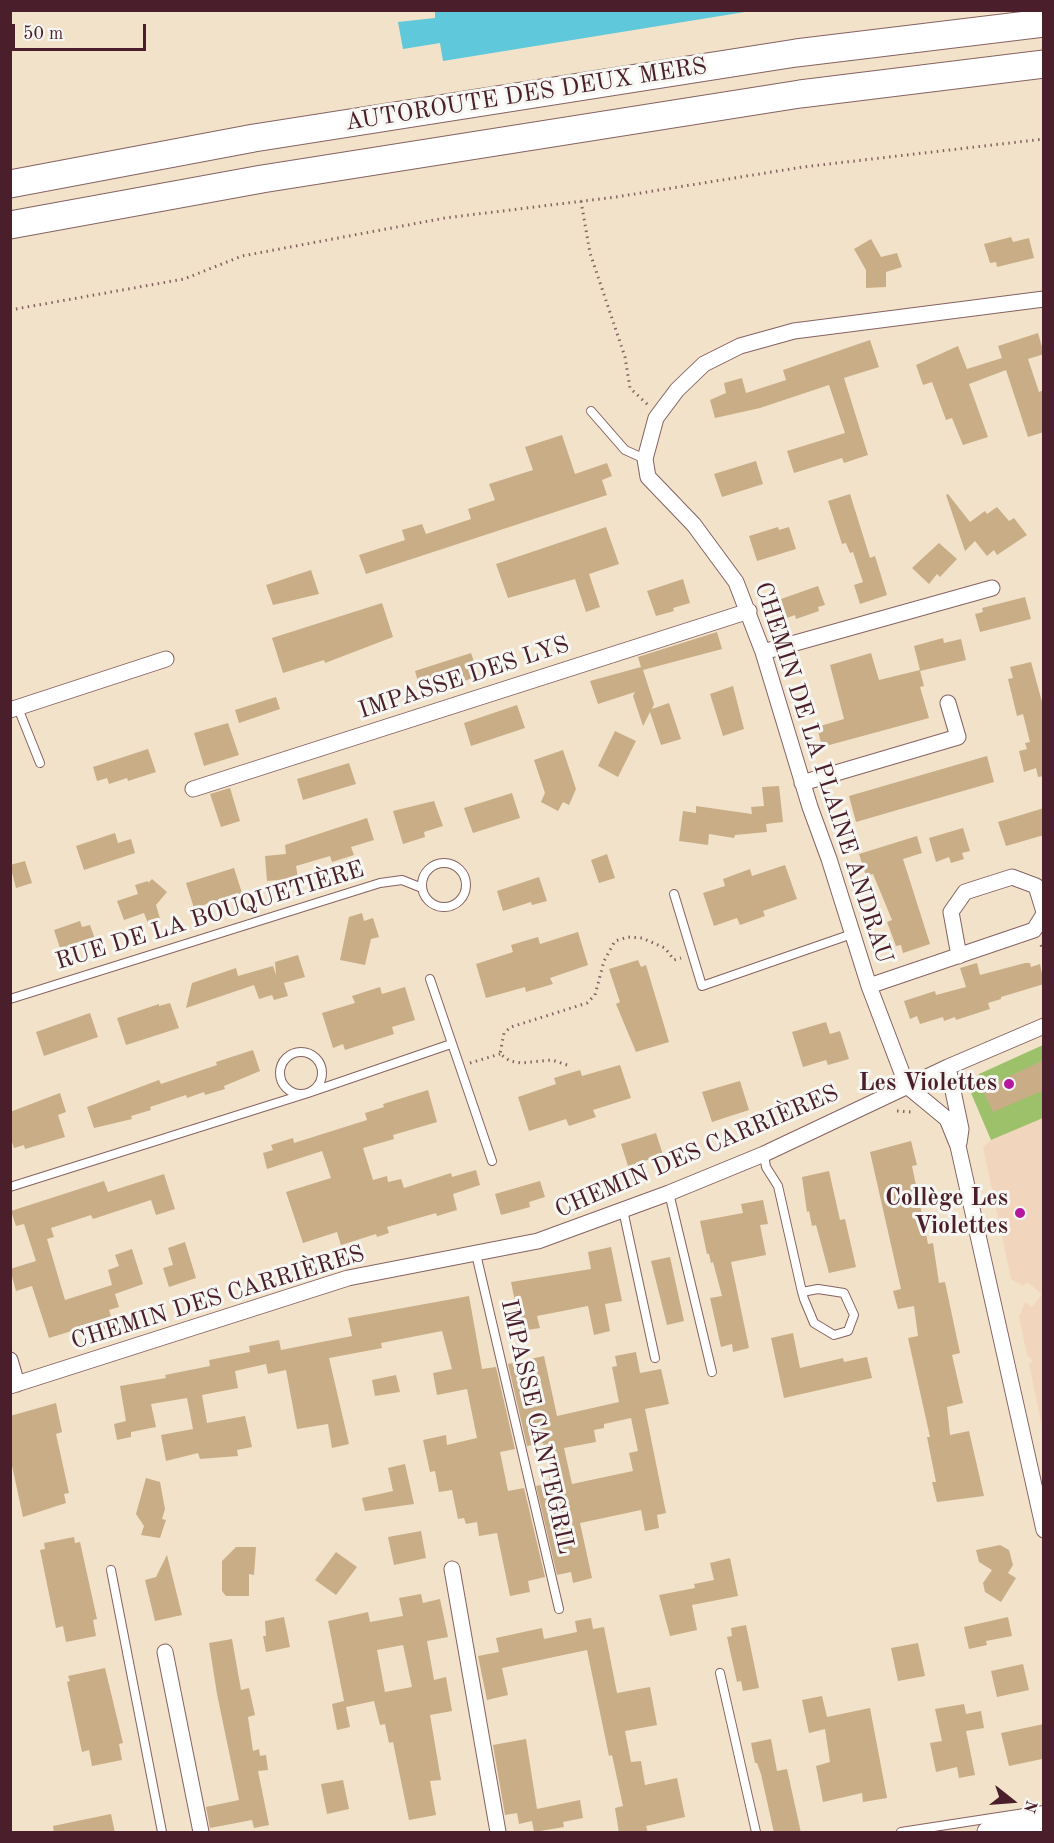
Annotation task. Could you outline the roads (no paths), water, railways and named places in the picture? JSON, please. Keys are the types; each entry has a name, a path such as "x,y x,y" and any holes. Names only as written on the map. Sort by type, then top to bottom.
{"highway":[{"name":"AUTOROUTE DES DEUX MERS","path":"10,184 254,138 796,53 1044,23"},
{"name":"AUTOROUTE DES DEUX MERS","path":"10,225 262,179 788,96 1044,64"}],"main road":[{"path":"988,1833 1044,1823"}],"street":[{"path":"645,459 649,439 660,413 677,390 704,364 759,339 829,327 1044,299"},
{"name":"CHEMIN DE LA PLAINE ANDRAU","path":"645,459 648,477 718,553 736,582 749,611 802,783 869,986 907,1086"},
{"path":"763,652 992,588"},
{"name":"IMPASSE DES LYS","path":"193,789 749,611"},
{"path":"14,709 166,658"},
{"path":"802,783 958,737 948,703"},
{"path":"869,986 959,956 1034,930 1044,913 1036,886 1012,877 965,892 951,912 959,956"},
{"name":"CHEMIN DES CARRIÈRES","path":"14,1385 348,1278 538,1241 669,1193 764,1154 948,1067 1044,1026"},
{"path":"948,1067 961,1129 958,1146"},
{"path":"907,1086 947,1119 958,1146 1044,1530"},
{"path":"10,1360 14,1385"},
{"path":"452,1569 498,1833"},
{"path":"165,1652 201,1833"}],"lane":[{"path":"591,411 626,450 645,459"},
{"path":"14,709 40,763"},
{"name":"RUE DE LA BOUQUETIÈRE","path":"10,999 380,883 402,880 422,888 432,903 447,906 459,901 466,885 459,868 441,862 428,869 422,888"},
{"path":"674,894 702,986 852,934"},
{"path":"430,979 492,1161"},
{"path":"10,1187 308,1093 451,1044"},
{"path":"296,1052 306,1052 315,1056 321,1065 321,1080 308,1093 298,1094 291,1091 280,1078 281,1064 296,1052"},
{"path":"764,1154 766,1167 778,1186 802,1293 814,1323 834,1335 848,1331 855,1316 844,1293 818,1289 802,1293"},
{"path":"669,1193 712,1372"},
{"path":"623,1210 655,1358"},
{"name":"IMPASSE CANTEGRIL","path":"476,1254 559,1609"},
{"path":"111,1570 162,1833"},
{"path":"720,1673 756,1833"},
{"path":"901,1833 1044,1810"}],"water":[{"path":"435,10 751,11 443,61 440,43 403,49 398,22 435,18"}],"place":[{"name":"Les Violettes","path":"1009,1084"},
{"name":"Collège Les Violettes","path":"1020,1213"}]}
